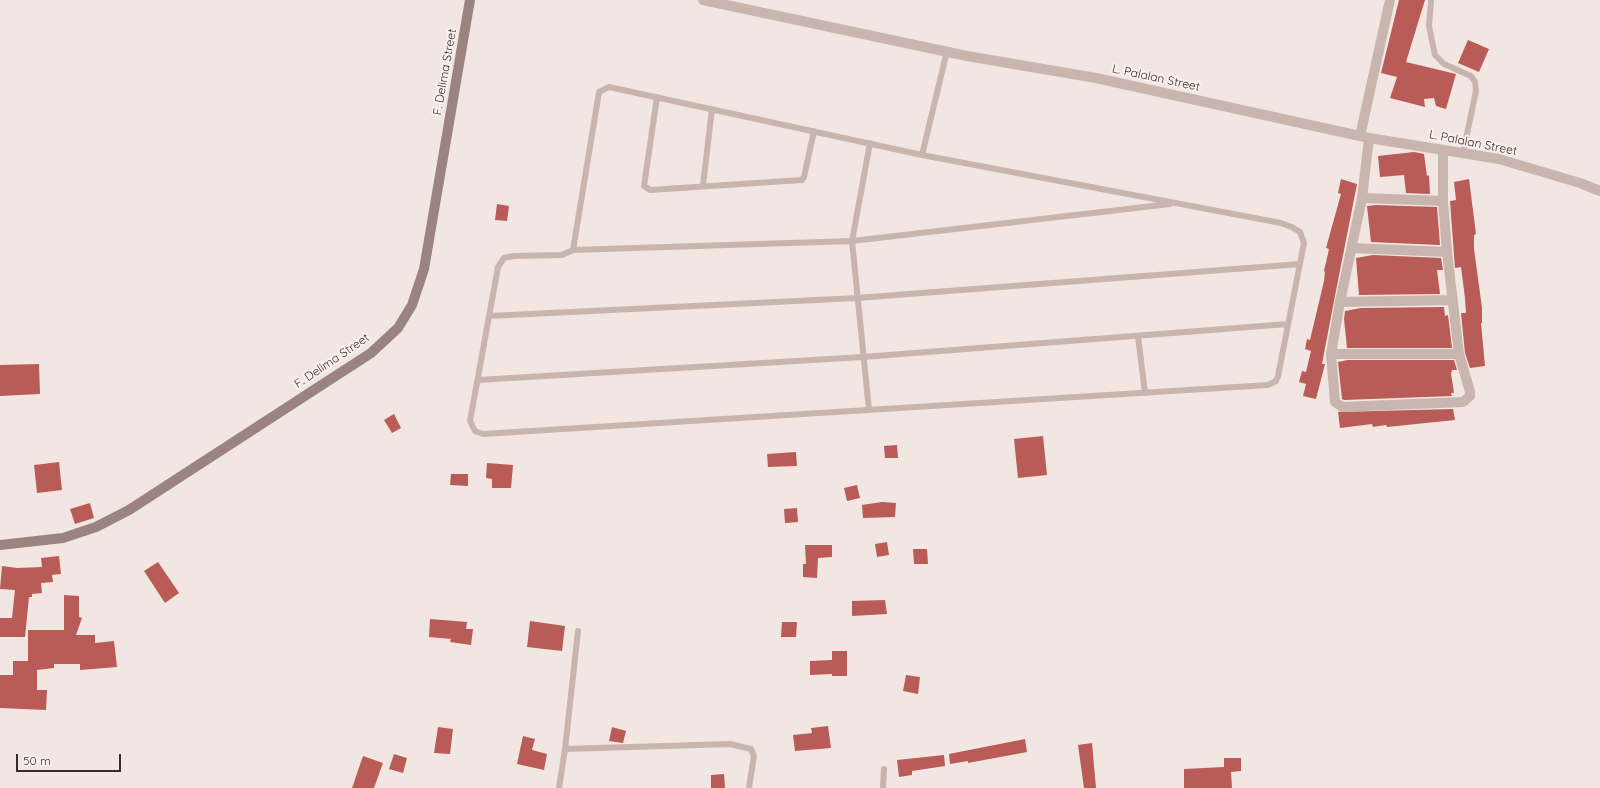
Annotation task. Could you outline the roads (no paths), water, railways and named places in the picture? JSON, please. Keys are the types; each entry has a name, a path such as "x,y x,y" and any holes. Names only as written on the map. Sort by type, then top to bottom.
{"street":[{"name":"F. Delima Street","path":"0,545 62,538 96,527 129,510 371,353 398,328 412,305 424,269 470,0"},
{"name":"L. Palalan Street","path":"703,0 947,51 1096,78 1365,137 1499,159 1600,191"},
{"path":"1390,0 1365,137 1362,198 1340,302 1331,354 1335,402 1342,407 1463,402 1468,400 1470,392 1459,354 1447,252 1443,150"},
{"path":"1362,198 1444,201"},
{"path":"1352,248 1447,252"},
{"path":"1340,302 1453,300"},
{"path":"1331,354 1459,354"}],"lane":[{"path":"1431,2 1430,26 1435,55 1444,64 1471,76 1475,82 1476,91 1463,153"},
{"path":"922,155 947,51"},
{"path":"573,250 599,92 609,87 922,155 1177,203 1282,223 1300,232 1304,243 1278,376 1276,381 1268,385 483,434 475,431 470,421 498,267 504,258 514,256 562,255 573,250 852,241 1177,203"},
{"path":"657,97 644,186 656,190 703,185 802,180 804,177 814,131"},
{"path":"703,185 712,109"},
{"path":"869,410 852,241 870,143"},
{"path":"489,316 857,298 1300,264"},
{"path":"478,380 863,357 1288,324"},
{"path":"1138,336 1145,393"},
{"path":"559,788 566,749 578,631"},
{"path":"566,749 730,744 750,750 754,756 749,788"},
{"path":"883,788 884,769"}]}
